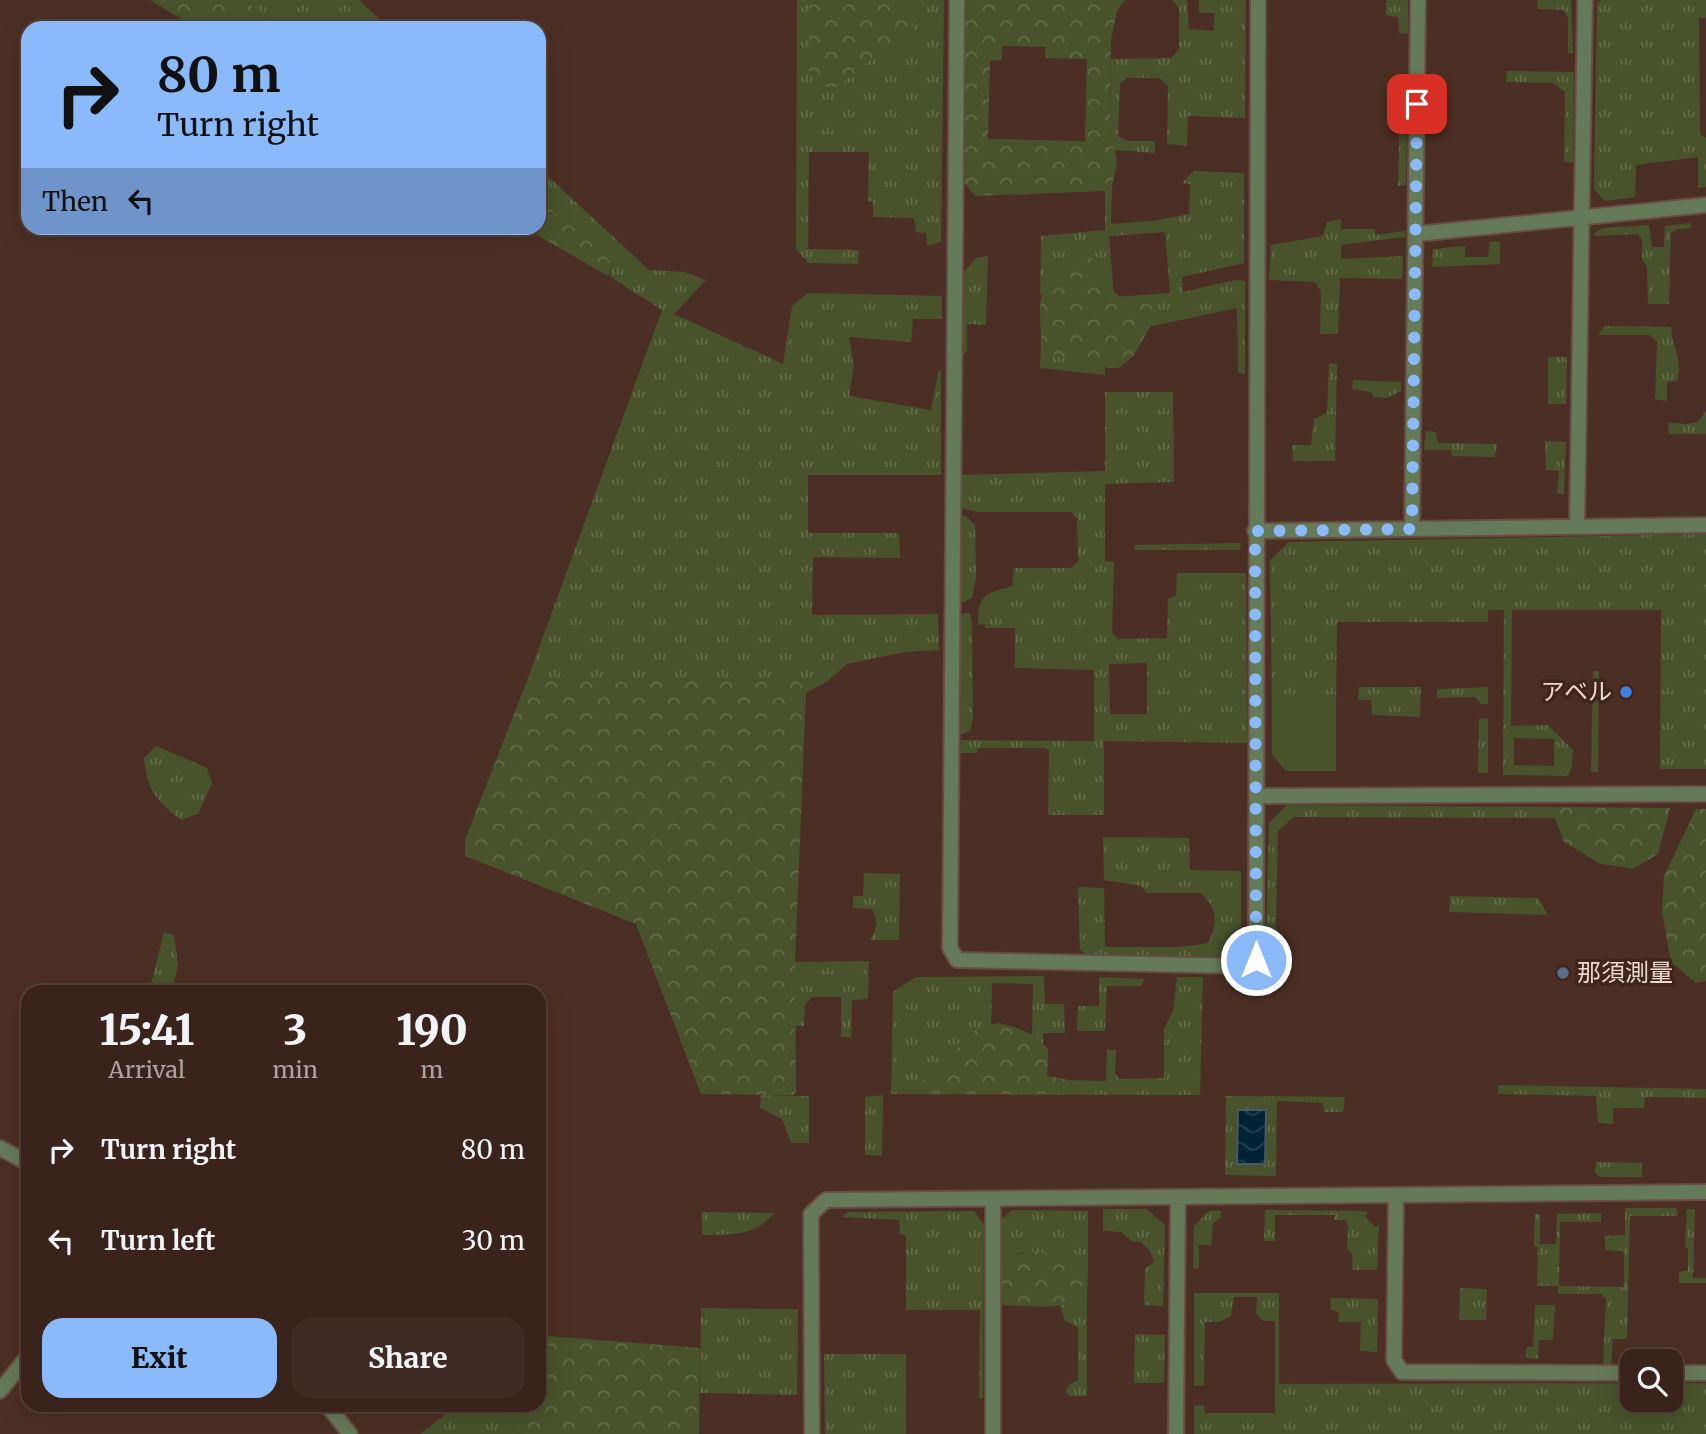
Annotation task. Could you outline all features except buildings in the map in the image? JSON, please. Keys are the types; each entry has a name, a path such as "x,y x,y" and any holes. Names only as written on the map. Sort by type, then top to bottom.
{"street":[{"path":"957,0 950,948 957,960 1242,966 1256,960 1258,0"},
{"path":"1412,529 1418,0"},
{"path":"1577,526 1585,0"},
{"path":"1416,234 1706,205"},
{"path":"1255,531 1706,525"},
{"path":"1257,796 1706,794"},
{"path":"0,1148 21,1159"},
{"path":"812,1434 811,1214 826,1200 1706,1192"},
{"path":"1396,1195 1394,1360 1402,1372 1620,1373"},
{"path":"1176,1434 1178,1197"},
{"path":"993,1199 993,1434"},
{"path":"0,1391 21,1365"},
{"path":"1683,1373 1706,1373"},
{"path":"333,1412 350,1434"}],"green space":[{"path":"150,0 243,0 274,21 184,21"},
{"path":"243,0 359,0 382,21 274,21"},
{"path":"797,0 944,0 941,242 927,246 926,233 916,232 914,218 873,217 873,202 868,201 869,152 809,152 808,249 859,250 858,264 808,263 796,249"},
{"path":"809,0 899,0 909,12 915,36 904,49 872,59 837,87 818,87 809,71"},
{"path":"963,0 1125,0 1117,11 1111,40 1110,129 1117,162 1112,187 1105,191 975,196 963,181","holes":["1002,46 1045,47 1046,58 1087,59 1085,141 988,139 990,61 1001,60"]},
{"path":"1172,0 1187,0 1189,29 1213,31 1215,13 1199,13 1199,0 1246,0 1245,118 1188,116 1187,146 1167,144 1168,86 1159,78 1127,78 1120,84 1118,136 1127,141 1155,141 1155,153 1114,150 1110,129 1111,59 1171,58 1179,50 1179,8"},
{"path":"1386,0 1408,0 1408,34 1399,33 1398,17 1386,15"},
{"path":"1537,0 1571,0 1573,53 1568,53 1568,17 1563,10 1538,9"},
{"path":"1602,0 1706,0 1706,18 1699,18 1700,134 1706,138 1706,187 1698,188 1698,157 1636,165 1635,197 1605,201 1594,189 1597,3"},
{"path":"1507,71 1574,72 1573,163 1564,162 1565,92 1553,83 1506,82"},
{"path":"1400,104 1407,105 1406,185 1398,186"},
{"path":"1194,171 1244,173 1244,263 1182,277 1183,292 1235,280 1245,281 1245,374 1238,373 1237,308 1105,336 1040,294 1041,236 1105,230 1105,191 1112,187 1111,224 1153,221 1189,214 1190,184 1182,183","holes":["1165,232 1170,293 1114,297 1109,236"]},
{"path":"546,174 649,270 684,272 706,280 674,314 783,364 792,306 808,293 942,296 942,319 913,319 911,342 849,337 854,366 849,396 931,410 938,373 941,370 941,475 808,475 808,533 899,533 900,558 813,557 812,615 938,614 939,650 905,652 847,664 829,680 806,693 797,678 528,678 662,310 609,276 613,265 602,252 546,205"},
{"path":"546,205 602,252 613,265 608,276 537,235 546,235"},
{"path":"1341,219 1341,229 1375,229 1375,235 1405,231 1405,237 1341,245 1341,259 1403,256 1402,279 1340,278 1338,334 1320,334 1321,291 1315,282 1269,280 1271,245 1323,236 1327,222"},
{"path":"1691,223 1691,228 1671,232 1669,304 1648,304 1647,267 1642,259 1642,240 1638,234 1595,236 1594,233 1603,228 1649,225 1652,247 1664,247 1665,226"},
{"path":"1500,241 1500,264 1432,267 1433,249 1465,246 1465,257 1488,257 1490,242"},
{"path":"988,256 986,325 967,324 967,352 962,354 963,273 976,258"},
{"path":"1091,258 1100,267 1116,294 1132,301 1151,301 1155,319 1133,356 1119,368 1102,367 1092,359 1057,357 1041,342 1041,297 1048,281 1065,261"},
{"path":"1605,326 1671,327 1679,373 1677,381 1667,382 1667,401 1655,399 1657,342 1650,335 1598,335"},
{"path":"1041,342 1057,357 1092,359 1105,367 1105,375 1040,368"},
{"path":"1548,357 1567,357 1566,404 1548,404"},
{"path":"1329,363 1337,364 1335,461 1293,461 1292,445 1311,445 1314,419 1327,413"},
{"path":"1353,380 1401,382 1401,391 1387,398 1374,397 1371,392 1352,389"},
{"path":"1105,392 1173,392 1174,482 1105,484 1105,561 1114,562 1112,633 1118,639 1167,638 1168,599 1176,595 1177,573 1246,573 1247,743 1104,741 1104,815 1048,815 1049,750 979,748 976,753 960,753 961,740 1094,741 1094,670 1015,668 1015,628 985,628 985,624 978,625 982,601 995,591 1012,586 1014,568 1071,568 1078,561 1077,518 1071,512 979,512 961,508 962,475 1105,471","holes":["1147,663 1147,714 1110,714 1109,664"]},
{"path":"1706,411 1706,434 1669,434 1668,423 1698,422"},
{"path":"1426,431 1436,432 1438,443 1497,444 1495,457 1452,456 1451,450 1424,450"},
{"path":"1545,441 1566,442 1564,494 1557,494 1559,471 1546,470"},
{"path":"961,515 975,525 976,577 972,598 961,603"},
{"path":"1706,534 1706,769 1660,769 1661,610 1512,610 1511,726 1548,725 1573,750 1568,776 1503,775 1504,610 1488,610 1488,622 1337,622 1336,703 1272,703 1270,560 1289,542","holes":["1514,738 1554,739 1554,766 1514,765"]},
{"path":"1241,543 1240,550 1135,550 1134,545"},
{"path":"970,613 973,718 970,731 961,734 961,614"},
{"path":"1593,671 1599,671 1598,772 1591,772"},
{"path":"528,678 797,678 806,693 795,962 796,1092 793,1095 701,1094 636,924 465,856 465,840"},
{"path":"1359,687 1421,687 1420,717 1372,715 1371,700 1358,700"},
{"path":"1488,687 1488,704 1481,704 1475,697 1437,698 1437,689"},
{"path":"1272,703 1336,703 1336,771 1286,771 1272,755"},
{"path":"1488,718 1488,773 1478,773 1479,719"},
{"path":"156,746 207,768 212,783 198,814 181,820 154,794 144,758"},
{"path":"1287,805 1558,807 1555,818 1294,817 1278,831 1275,978 1265,977 1269,823"},
{"path":"1558,807 1670,808 1658,854 1633,869 1601,864 1564,842 1555,818"},
{"path":"1696,809 1706,809 1706,981 1696,983 1671,962 1662,911 1664,876"},
{"path":"1103,837 1189,838 1190,870 1241,871 1241,945 1229,957 1089,956 1080,950 1078,887 1104,888 1105,947 1181,947 1208,943 1214,928 1213,910 1201,893 1147,893 1141,886 1104,880"},
{"path":"864,873 900,874 899,940 870,940 876,925 872,909 853,908 853,896 863,896"},
{"path":"1450,896 1538,898 1548,915 1449,912"},
{"path":"164,932 174,935 178,965 174,985 151,985"},
{"path":"869,961 868,999 852,1000 851,1037 841,1037 841,997 812,997 805,1005 804,1026 795,1026 795,962"},
{"path":"1044,976 1045,1004 1064,1004 1065,1033 1043,1033 1043,1044 1048,1049 1047,1076 1068,1080 1106,1081 1107,1049 1116,1050 1115,1073 1119,1079 1164,1078 1164,1029 1173,1011 1177,977 1203,977 1200,1095 891,1094 893,992 916,977","holes":["992,983 1033,984 1032,1034 991,1033"]},
{"path":"1099,977 1144,979 1141,986 1107,986 1105,1031 1077,1031 1078,1006 1099,1006"},
{"path":"1000,1023 1025,1032 1042,1042 1048,1053 1047,1076 1068,1080 1071,1094 915,1094 922,1081 945,1073 960,1046 972,1033 979,1028"},
{"path":"1499,1085 1706,1089 1706,1098 1645,1097 1644,1108 1613,1108 1613,1124 1598,1123 1596,1096 1498,1094"},
{"path":"761,1095 809,1096 809,1143 791,1143 782,1119 760,1108"},
{"path":"883,1095 882,1156 865,1155 865,1097"},
{"path":"1226,1096 1345,1097 1343,1112 1324,1112 1323,1103 1277,1101 1276,1176 1225,1175"},
{"path":"1596,1162 1642,1163 1642,1177 1601,1177 1595,1173"},
{"path":"1625,1208 1677,1208 1678,1216 1630,1216 1627,1339 1613,1339 1611,1365 1603,1365 1606,1299 1601,1294 1558,1294 1558,1286 1537,1286 1535,1214 1540,1214 1540,1244 1556,1244 1557,1214 1601,1213 1601,1222 1560,1222 1559,1286 1624,1287 1624,1255 1622,1251 1605,1250 1605,1236 1625,1235"},
{"path":"1103,1209 1146,1209 1165,1225 1163,1306 1144,1305 1145,1269 1154,1262 1150,1251 1141,1242 1132,1241 1121,1232 1103,1231"},
{"path":"1687,1209 1695,1209 1693,1278 1706,1278 1706,1283 1679,1283 1679,1272 1688,1271 1688,1249 1685,1246"},
{"path":"1013,1210 1088,1211 1088,1266 1073,1260 1024,1252 1011,1257 999,1271 1000,1220"},
{"path":"1265,1210 1365,1211 1368,1213 1365,1216 1375,1227 1379,1225 1377,1270 1353,1270 1352,1254 1347,1248 1346,1220 1334,1220 1335,1215 1275,1215 1275,1241 1264,1241"},
{"path":"974,1211 984,1225 983,1398 979,1399 980,1310 906,1310 906,1236 900,1234 899,1220 842,1217 848,1212"},
{"path":"1209,1211 1221,1211 1221,1217 1213,1223 1211,1245 1199,1245 1199,1268 1193,1269 1194,1226"},
{"path":"702,1212 774,1213 759,1226 741,1233 702,1235"},
{"path":"1036,1251 1078,1260 1088,1266 1087,1296 1082,1303 1045,1307 1004,1305 999,1289 1002,1267 1009,1258"},
{"path":"1460,1288 1487,1289 1486,1320 1459,1320"},
{"path":"1194,1293 1279,1293 1279,1384 1620,1383 1620,1412 1683,1412 1683,1383 1706,1383 1706,1434 1194,1434 1194,1406 1204,1405 1205,1413 1275,1413 1275,1321 1263,1321 1256,1313 1257,1297 1234,1297 1231,1316 1219,1322 1205,1322 1204,1385 1194,1386"},
{"path":"1087,1296 1087,1396 1069,1396 1066,1391 1069,1385 1078,1380 1078,1327 1065,1321 1060,1305 1082,1303"},
{"path":"1330,1298 1378,1299 1377,1352 1360,1351 1361,1322 1338,1322 1339,1312 1331,1310"},
{"path":"1535,1305 1555,1305 1553,1340 1539,1340 1538,1359 1525,1358 1527,1347 1533,1347"},
{"path":"701,1308 798,1309 797,1395 700,1393"},
{"path":"1135,1334 1165,1335 1164,1383 1134,1383"},
{"path":"549,1336 700,1348 699,1434 519,1434 504,1412 546,1412 546,1338"},
{"path":"824,1354 906,1354 906,1434 825,1434"},
{"path":"448,1412 504,1412 519,1434 420,1434"}],"water":[{"path":"1238,1110 1266,1110 1265,1164 1237,1164"}],"place":[{"name":"アベル","path":"1626,692"},
{"name":"那須測量","path":"1563,973"}],"route":[{"path":"1256,960 1255,531 1412,529 1417,104"}]}
